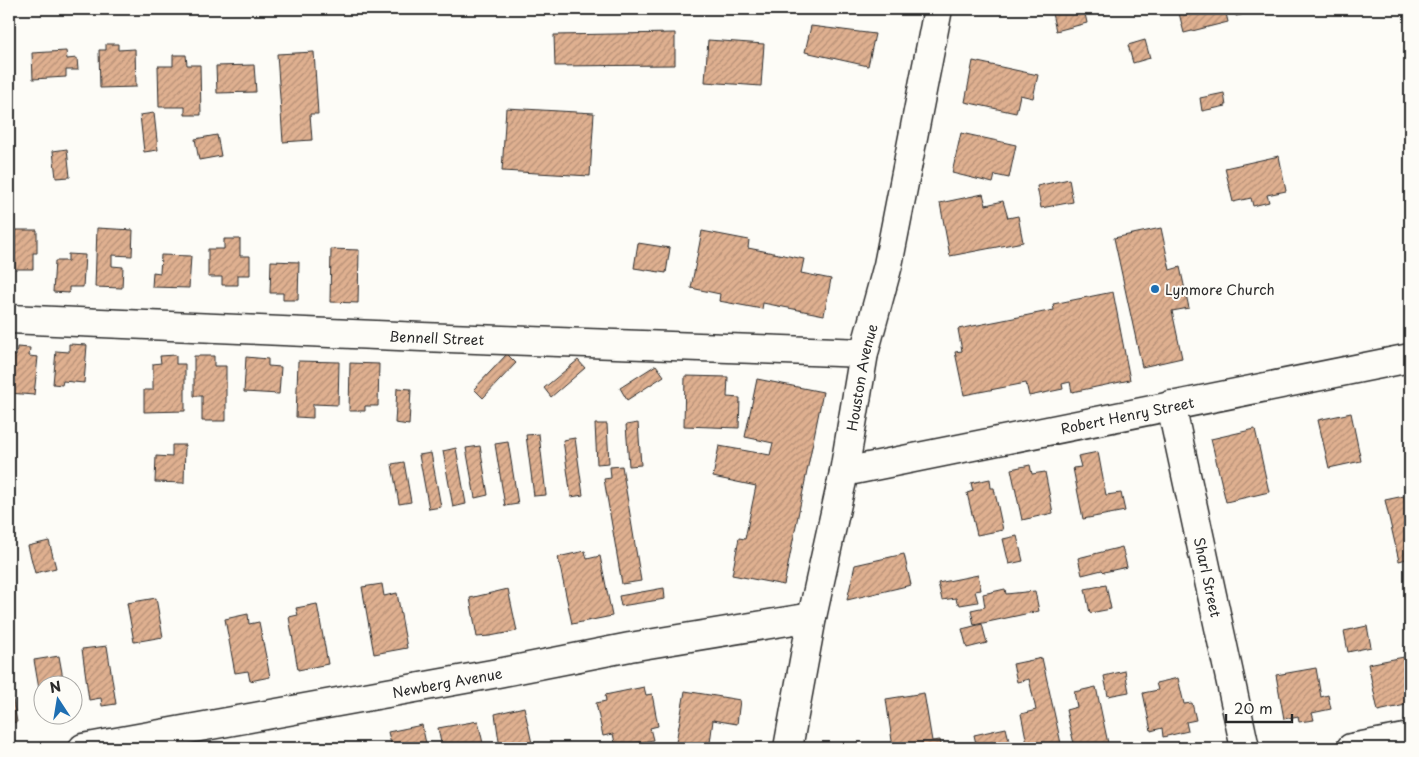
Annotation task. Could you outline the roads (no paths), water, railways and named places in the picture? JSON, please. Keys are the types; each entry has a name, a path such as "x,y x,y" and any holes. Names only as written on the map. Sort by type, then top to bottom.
{"street":[{"name":"Houston Avenue","path":"788,748 812,618 844,472 864,353 888,265 938,9"},
{"name":"Bennell Street","path":"9,319 412,337 864,353"},
{"name":"Robert Henry Street","path":"844,472 1410,358"},
{"name":"Sharl Street","path":"1171,405 1245,748"},
{"name":"Newberg Avenue","path":"83,748 498,673 630,647 812,618"},
{"path":"1351,748 1410,737"}],"place":[{"name":"Lynmore Church","path":"1155,289"}]}
